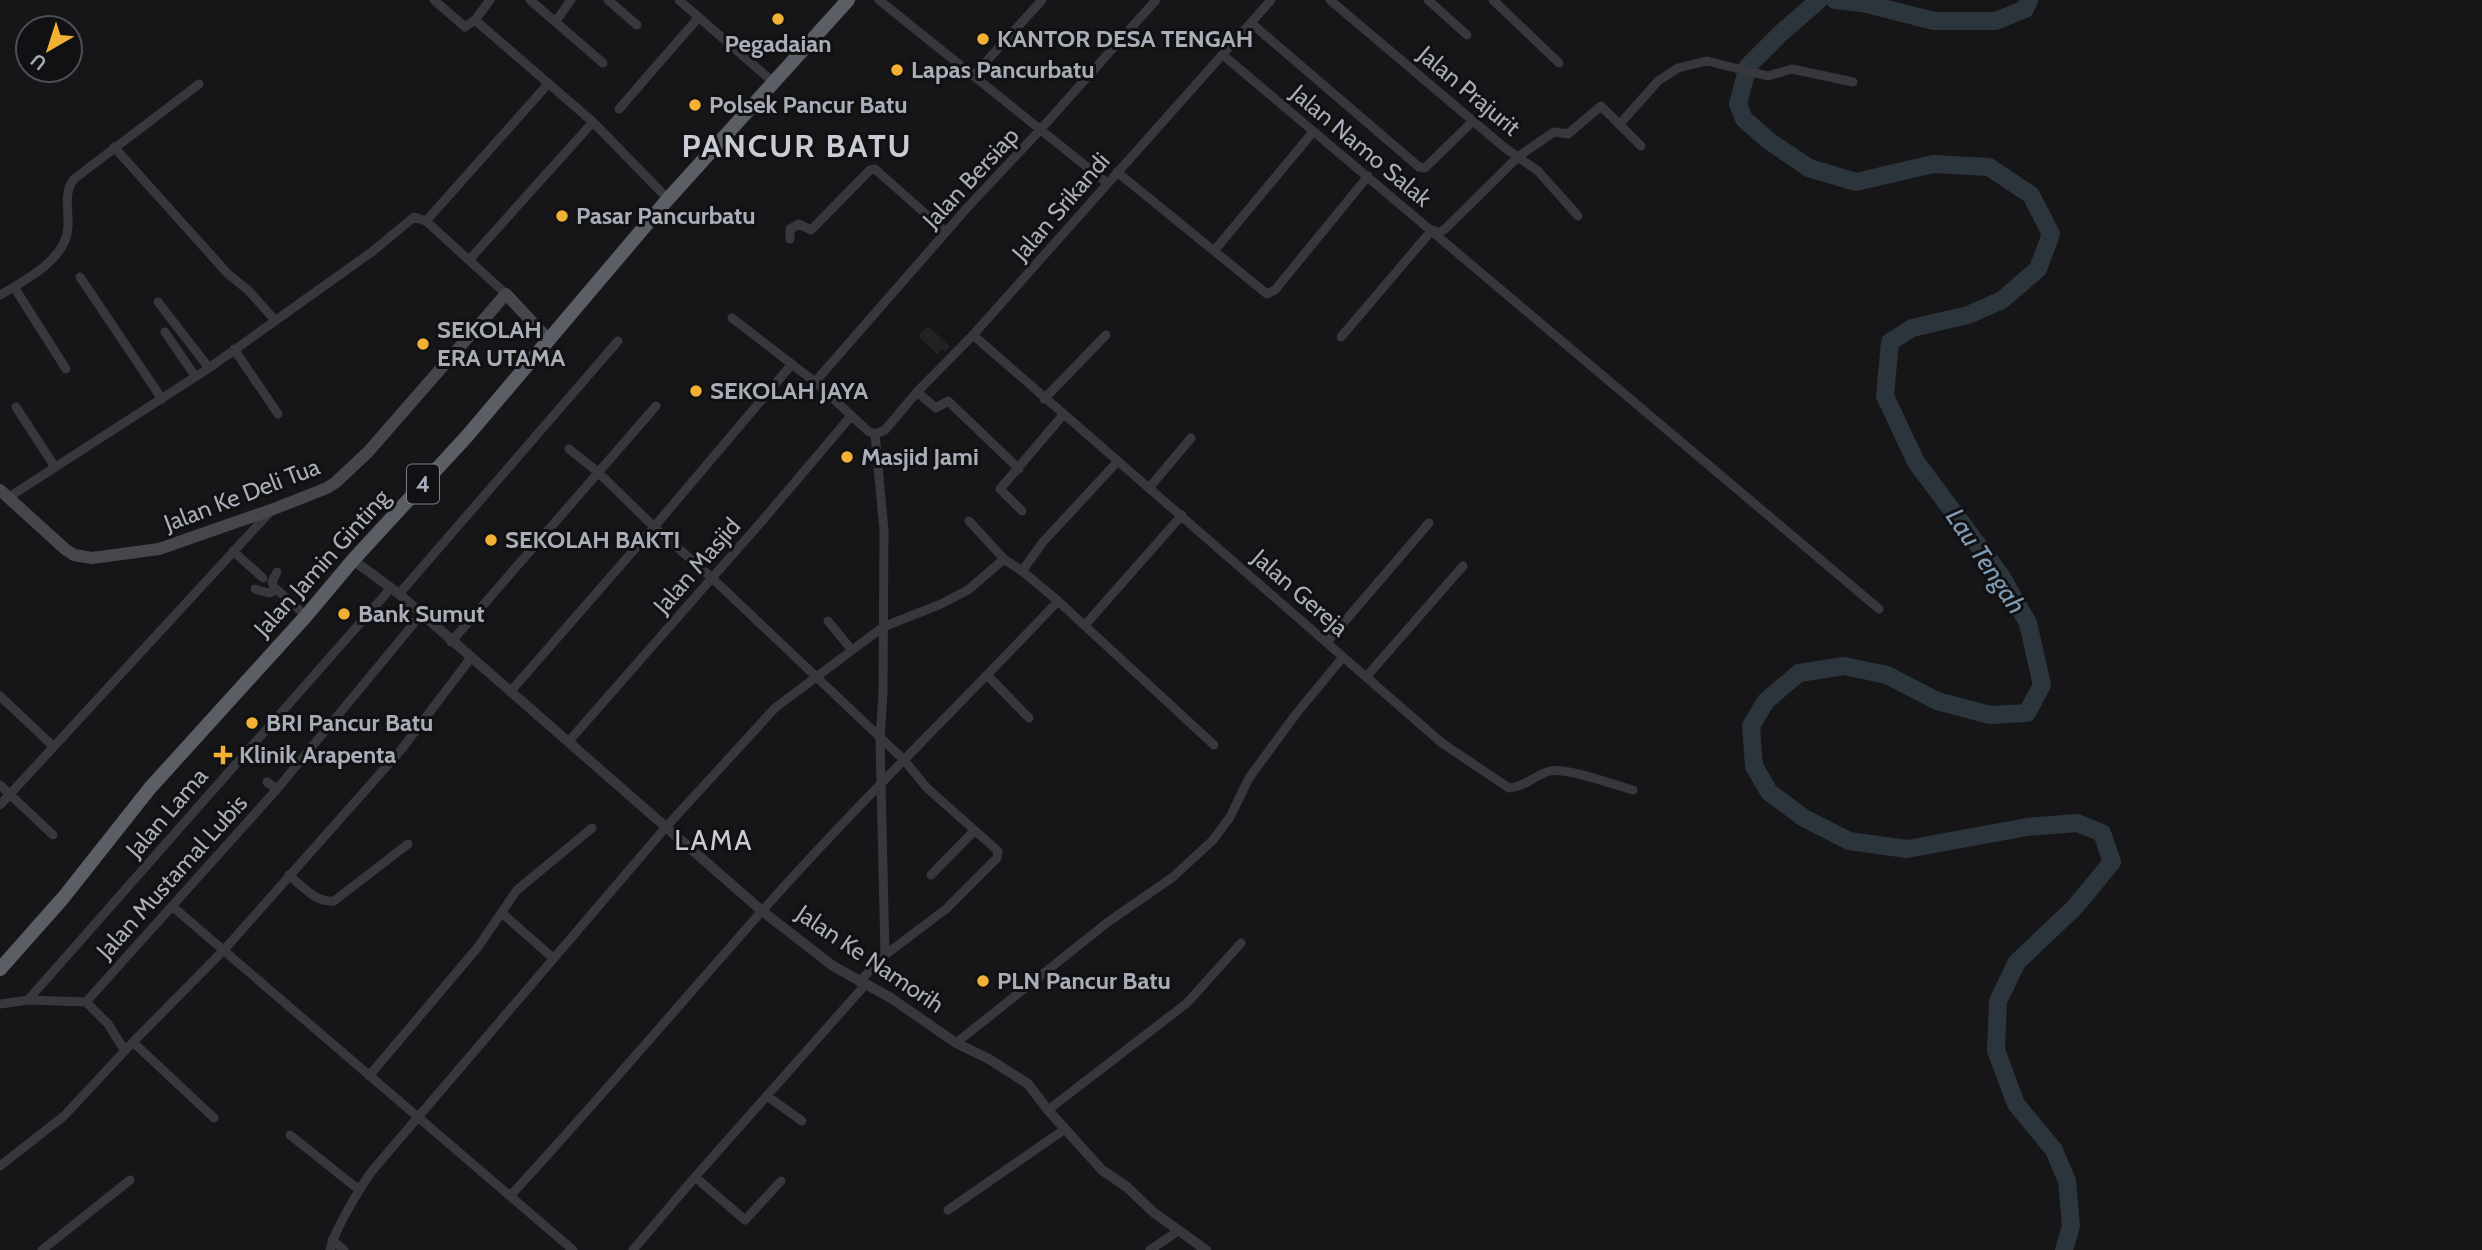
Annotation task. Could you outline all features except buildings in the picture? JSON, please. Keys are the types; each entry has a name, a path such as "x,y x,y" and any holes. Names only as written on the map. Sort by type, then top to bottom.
{"highway":[{"name":"Jalan Jamin Ginting","path":"0,969 63,898 150,788 468,435 668,199 848,0"}],"main road":[{"path":"506,294 549,340"},
{"name":"Jalan Ke Deli Tua","path":"4,494 65,549 74,555 92,558 168,547 327,488 368,452 506,294"}],"street":[{"path":"434,0 463,27 475,20 490,0"},
{"path":"530,0 603,63"},
{"path":"556,21 571,0"},
{"path":"608,0 637,25"},
{"path":"879,0 1107,183"},
{"path":"974,75 1042,0"},
{"name":"Jalan Bersiap","path":"815,382 946,232 1156,0"},
{"name":"Jalan Srikandi","path":"876,434 885,430 917,392 973,335 1271,0"},
{"name":"Jalan Prajurit","path":"1330,0 1505,148 1538,172 1578,216"},
{"path":"1428,0 1468,35"},
{"path":"1493,0 1559,63"},
{"path":"683,1 698,18 773,82"},
{"path":"619,109 698,18"},
{"path":"475,20 593,122 668,199"},
{"path":"1251,23 1419,167 1424,168 1440,155 1473,121"},
{"name":"Jalan Namo Salak","path":"1223,55 1432,230 1341,337"},
{"path":"1619,125 1666,75 1678,68 1706,61 1768,76 1792,69 1853,82"},
{"path":"0,295 60,251 67,235 71,183 199,84"},
{"path":"426,221 548,84"},
{"path":"1432,230 1439,233 1446,229 1519,156 1554,132 1568,134 1601,106 1641,146"},
{"path":"469,260 593,122"},
{"path":"1214,251 1313,132"},
{"path":"114,148 228,274 248,290 274,319"},
{"path":"790,239 790,229 799,225 811,230 870,170 875,169 946,232"},
{"path":"1117,172 1267,294 1275,290 1368,176"},
{"path":"4,494 55,467 209,368 274,319 373,251 414,217 426,221 506,294"},
{"path":"1432,230 1879,609"},
{"path":"80,277 162,399"},
{"path":"14,287 66,369"},
{"path":"158,302 209,368"},
{"path":"732,318 815,382 868,431 876,434 884,531 883,693 880,739 886,955"},
{"path":"164,332 195,376"},
{"name":"Jalan Gereja","path":"973,335 1442,743 1508,788 1517,787 1554,770 1633,790"},
{"path":"1044,399 1106,335"},
{"name":"Jalan Lama","path":"28,1000 618,341"},
{"path":"234,349 278,414"},
{"path":"510,692 792,364"},
{"path":"917,392 936,408 948,401 1019,469"},
{"path":"451,642 656,405"},
{"path":"16,407 55,467"},
{"name":"Jalan Masjid","path":"569,741 712,579 850,415"},
{"path":"1022,511 1000,489 1063,415"},
{"path":"1149,488 1191,438"},
{"path":"569,449 598,472 904,760 927,788 997,849 997,858 946,909 886,955 634,1250"},
{"path":"1022,571 1043,542 1118,461"},
{"path":"0,805 271,510"},
{"path":"1085,625 1182,515"},
{"path":"969,521 1004,559 1058,601 1214,744"},
{"path":"1327,642 1429,523"},
{"path":"233,551 263,578"},
{"path":"344,1250 331,1245 358,1189 666,827 775,708 883,627 942,604 968,590 1004,559"},
{"name":"Jalan Ke Namorih","path":"353,560 395,591 762,911 834,966 891,998 956,1043 989,1059 1028,1084 1048,1111 1102,1170 1127,1187 1153,1212 1206,1250"},
{"path":"1366,677 1463,566"},
{"path":"277,572 272,582 276,590 306,616"},
{"path":"255,589 269,593 276,590"},
{"path":"509,1196 583,1116 762,911 881,783 988,676 1058,601"},
{"name":"Jalan Mustamal Lubis","path":"86,1002 277,789 420,615"},
{"path":"828,621 851,649"},
{"path":"956,1043 1108,922 1173,877 1213,840 1230,817 1249,778 1296,714 1343,657"},
{"path":"0,1166 64,1116 223,951 401,750 470,659"},
{"path":"988,676 1029,718"},
{"path":"0,696 53,746"},
{"path":"267,782 277,789"},
{"path":"0,785 53,835"},
{"path":"369,1076 478,947 522,885 592,828"},
{"path":"931,874 974,831"},
{"path":"289,875 318,898 334,901 408,844"},
{"path":"173,907 573,1250"},
{"path":"503,914 553,958"},
{"path":"1048,1111 1186,1003 1241,943"},
{"path":"0,1004 28,1000 86,1002 107,1024 125,1051"},
{"path":"133,1042 214,1118"},
{"path":"767,1096 802,1121"},
{"path":"948,1210 1065,1129"},
{"path":"290,1135 358,1189"},
{"path":"695,1177 745,1220 781,1181"},
{"path":"42,1250 130,1180"},
{"path":"1150,1250 1178,1231"}],"shaded area":[{"path":"928,326 950,346 945,352 942,349 937,354 918,336"}],"waterway":[{"name":"Lau Tengah","path":"1819,0 1748,66 1738,104 1744,119 1769,141 1809,168 1856,182 1933,164 1989,167 2031,195 2051,234 2038,269 2002,300 1968,315 1912,328 1890,342 1885,396 1916,462 2001,576 2028,623 2042,685 2027,713 1990,715 1937,701 1887,675 1844,666 1799,673 1766,701 1751,726 1754,766 1769,792 1804,818 1849,841 1907,849 2027,827 2077,823 2102,833 2112,862 2075,907 2017,962 1998,1001 1996,1050 2016,1104 2054,1150 2067,1181 2071,1226 2064,1250"},
{"name":"Lau Tengah","path":"1835,0 1863,3 1934,21 1996,21 2025,9 2029,0"}],"place":[{"name":"Pegadaian","path":"778,19"},
{"name":"KANTOR DESA TENGAH","path":"983,39"},
{"name":"Lapas Pancurbatu","path":"897,70"},
{"name":"Polsek Pancur Batu","path":"695,105"},
{"name":"Pasar Pancurbatu","path":"562,216"},
{"name":"SEKOLAH ERA UTAMA","path":"423,344"},
{"name":"SEKOLAH JAYA","path":"696,391"},
{"name":"Masjid Jami","path":"847,457"},
{"name":"SEKOLAH BAKTI","path":"491,540"},
{"name":"Bank Sumut","path":"344,614"},
{"name":"BRI Pancur Batu","path":"252,723"},
{"name":"Klinik Arapenta","path":"223,755"},
{"name":"PLN Pancur Batu","path":"983,981"}],"district":[{"name":"PANCUR BATU","path":"797,146"},
{"name":"LAMA","path":"714,840"}]}
